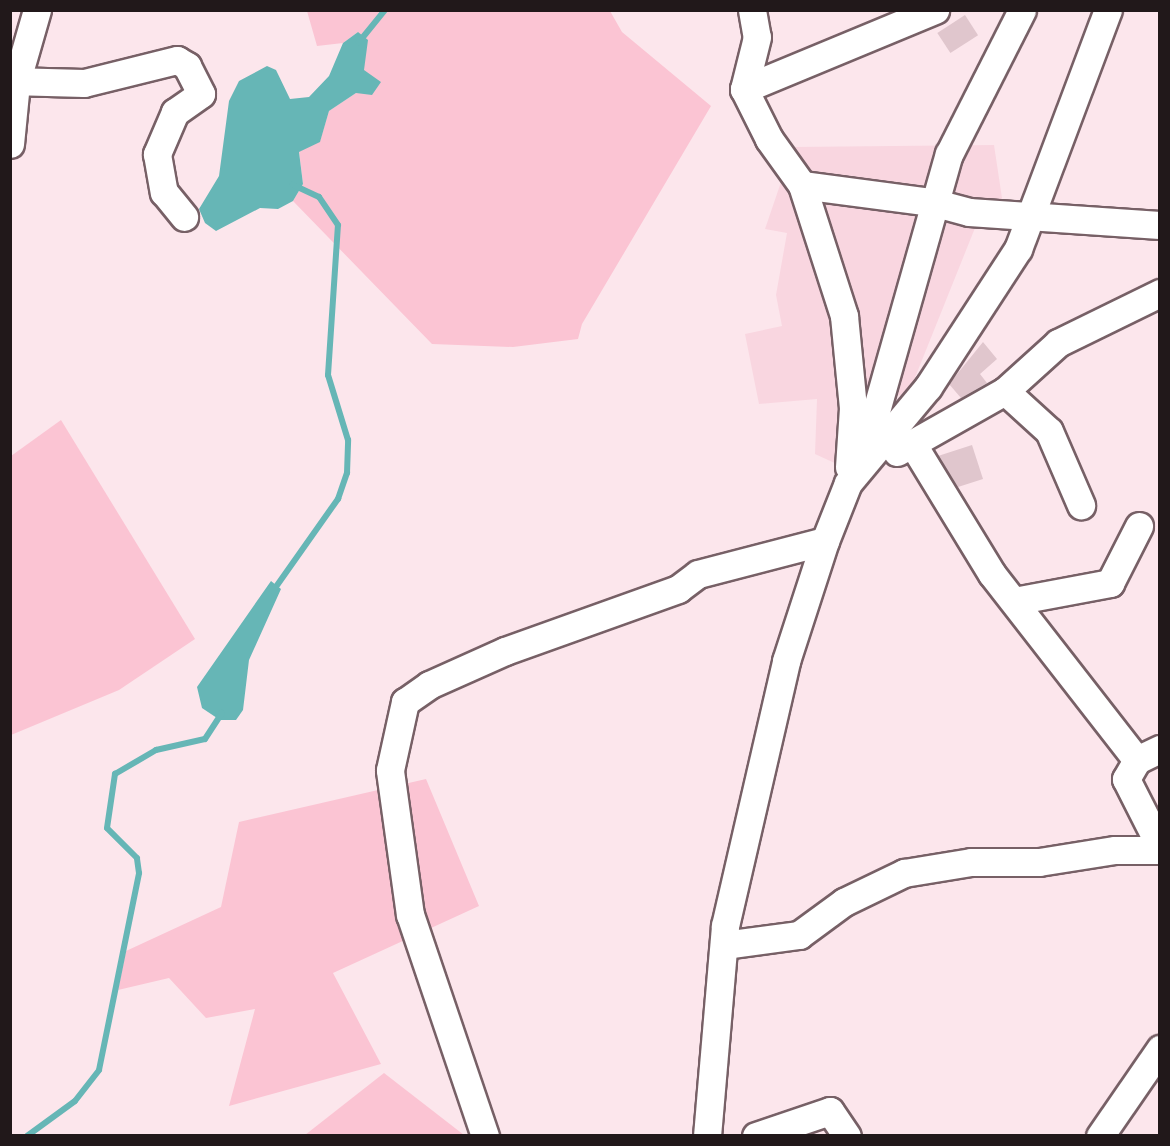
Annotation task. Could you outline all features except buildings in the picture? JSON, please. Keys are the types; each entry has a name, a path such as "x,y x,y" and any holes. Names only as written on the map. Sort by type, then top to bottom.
{"street":[{"path":"10,144 13,82 37,10"},
{"path":"752,10 757,37 744,89 769,139 802,185 844,316 854,408 854,475"},
{"path":"744,89 935,10"},
{"path":"707,1136 724,945 786,661 825,541 854,475 932,202 949,154 1022,10"},
{"path":"854,475 928,387 979,314 1030,218 1108,10"},
{"path":"13,82 84,83 177,60 187,66 201,94 175,112 157,154 164,192 183,217"},
{"path":"802,185 932,202 969,212 1030,218 1160,225"},
{"path":"854,475 1005,391 1058,343 1160,293"},
{"path":"1005,391 1049,431 1081,505"},
{"path":"724,945 800,935 844,902 914,871 971,862 1068,860 1115,850 1160,848 1126,779 1148,755 1014,601 912,443"},
{"path":"1014,601 1110,583 1139,526"},
{"path":"485,1136 410,915 390,770 405,702 429,685 505,651 678,589 698,574 825,541"},
{"path":"1100,1136 1160,1049"},
{"path":"756,1136 830,1111 847,1136"}],"shaded area":[{"path":"307,11 610,11 622,32 711,106 582,324 578,339 513,347 432,344 293,201 303,184 299,151 320,141 329,111 356,93 364,70 358,32 343,43 317,46"},
{"path":"994,145 1005,218 979,218 908,395 875,396 852,471 815,454 817,399 759,404 745,334 782,326 776,295 787,233 765,229 793,147"},
{"path":"61,420 195,639 119,690 11,735 11,456"},
{"path":"426,779 479,906 333,973 381,1064 229,1106 255,1009 206,1018 169,978 118,990 126,951 221,907 239,822"},
{"path":"384,1073 464,1135 305,1135"}],"water":[{"path":"358,32 368,40 364,70 381,82 372,95 356,93 329,111 320,142 299,152 303,184 293,201 278,209 260,208 216,231 205,223 199,209 219,176 229,101 239,81 267,66 276,70 290,99 309,97 329,76 343,43"},
{"path":"271,581 281,589 249,660 243,710 236,720 220,720 202,708 197,687"}],"waterway":[{"path":"359,42 385,10"},
{"path":"273,591 338,499 347,473 348,440 328,375 338,225 319,197 293,185"},
{"path":"27,1136 75,1101 99,1070 139,873 137,858 107,828 115,774 156,750 205,739 222,713"}]}
